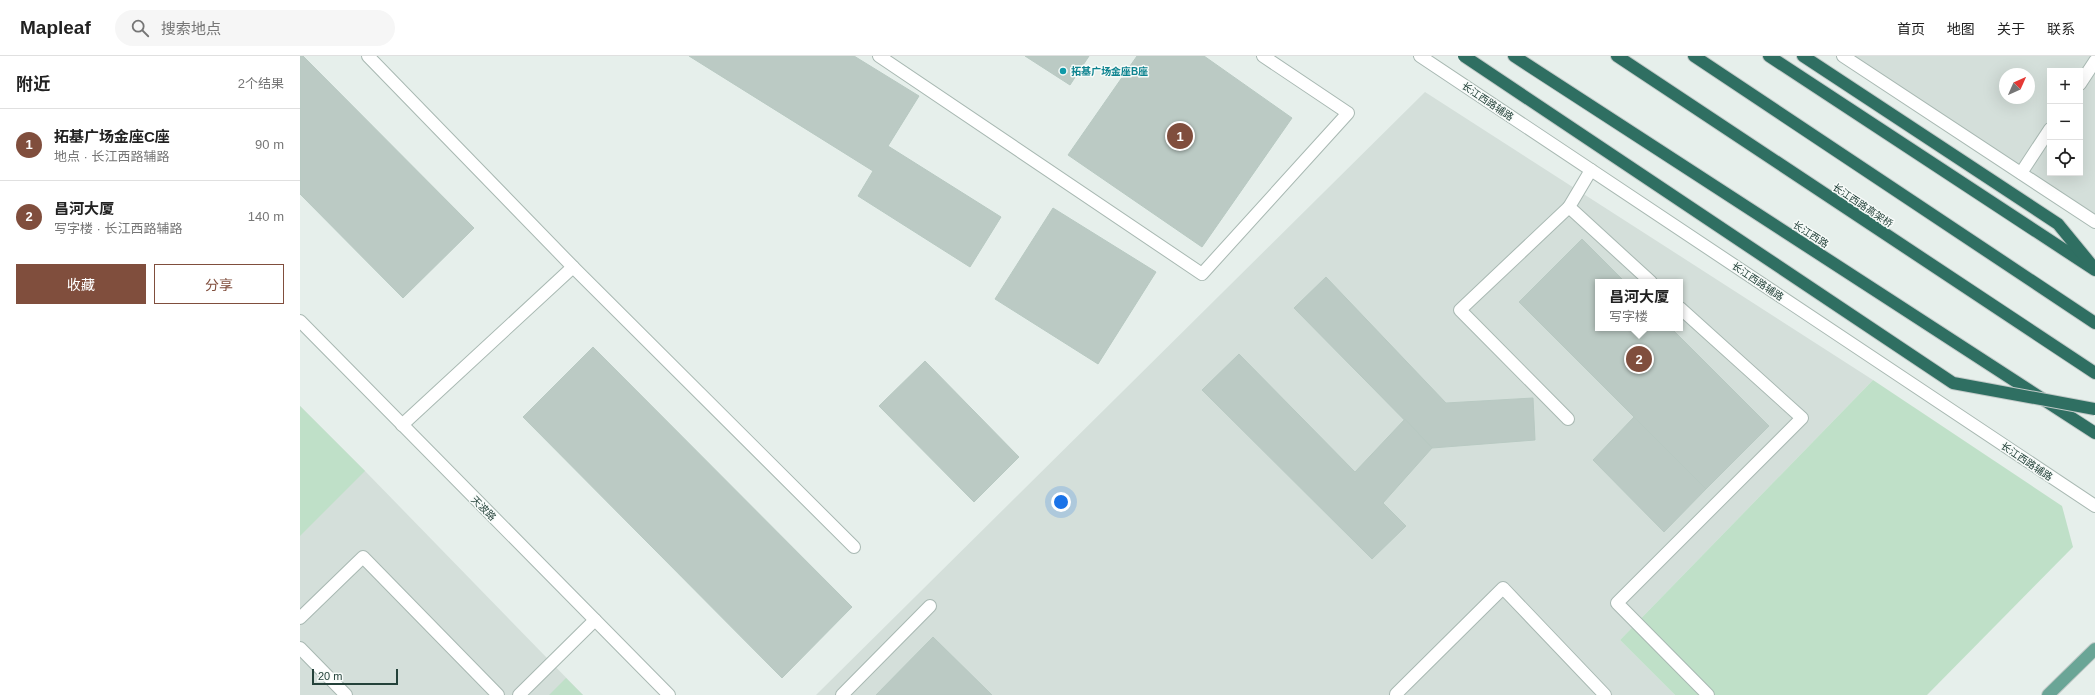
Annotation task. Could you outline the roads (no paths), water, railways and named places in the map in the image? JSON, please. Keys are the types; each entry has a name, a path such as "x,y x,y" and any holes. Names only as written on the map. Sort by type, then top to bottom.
{"highway":[{"path":"1464,56 1953,383 2095,409"},
{"name":"长江西路","path":"1514,56 2095,433"},
{"name":"长江西路高架桥","path":"1617,56 2095,373"},
{"path":"1694,56 2095,323"},
{"path":"1769,56 2095,269"},
{"path":"1803,56 2058,224 2095,269"}],"main road":[{"path":"2048,695 2095,649"}],"street":[{"path":"368,56 573,267 854,547"},
{"path":"879,56 1202,274 1348,113 1264,56"},
{"name":"长江西路辅路","path":"1420,56 2095,506"},
{"path":"1843,56 2095,222"},
{"path":"2083,79 2095,61"},
{"path":"2021,173 2047,134"},
{"path":"1568,419 1460,310 1569,207 1591,170"},
{"path":"1569,207 1649,279"},
{"path":"402,425 573,267"},
{"path":"1683,311 1802,418 1617,603 1708,695"},
{"name":"天波路","path":"300,321 669,695"},
{"path":"300,618 363,557 498,695"},
{"path":"1396,694 1503,588 1605,695"},
{"path":"842,695 930,606"},
{"path":"519,695 595,620"},
{"path":"300,648 346,695"}],"place":[{"name":"拓基广场金座B座","path":"1063,71"},
{"name":"拓基广场金座C座","path":"1180,136"},
{"name":"昌河大厦","path":"1639,359"}]}
